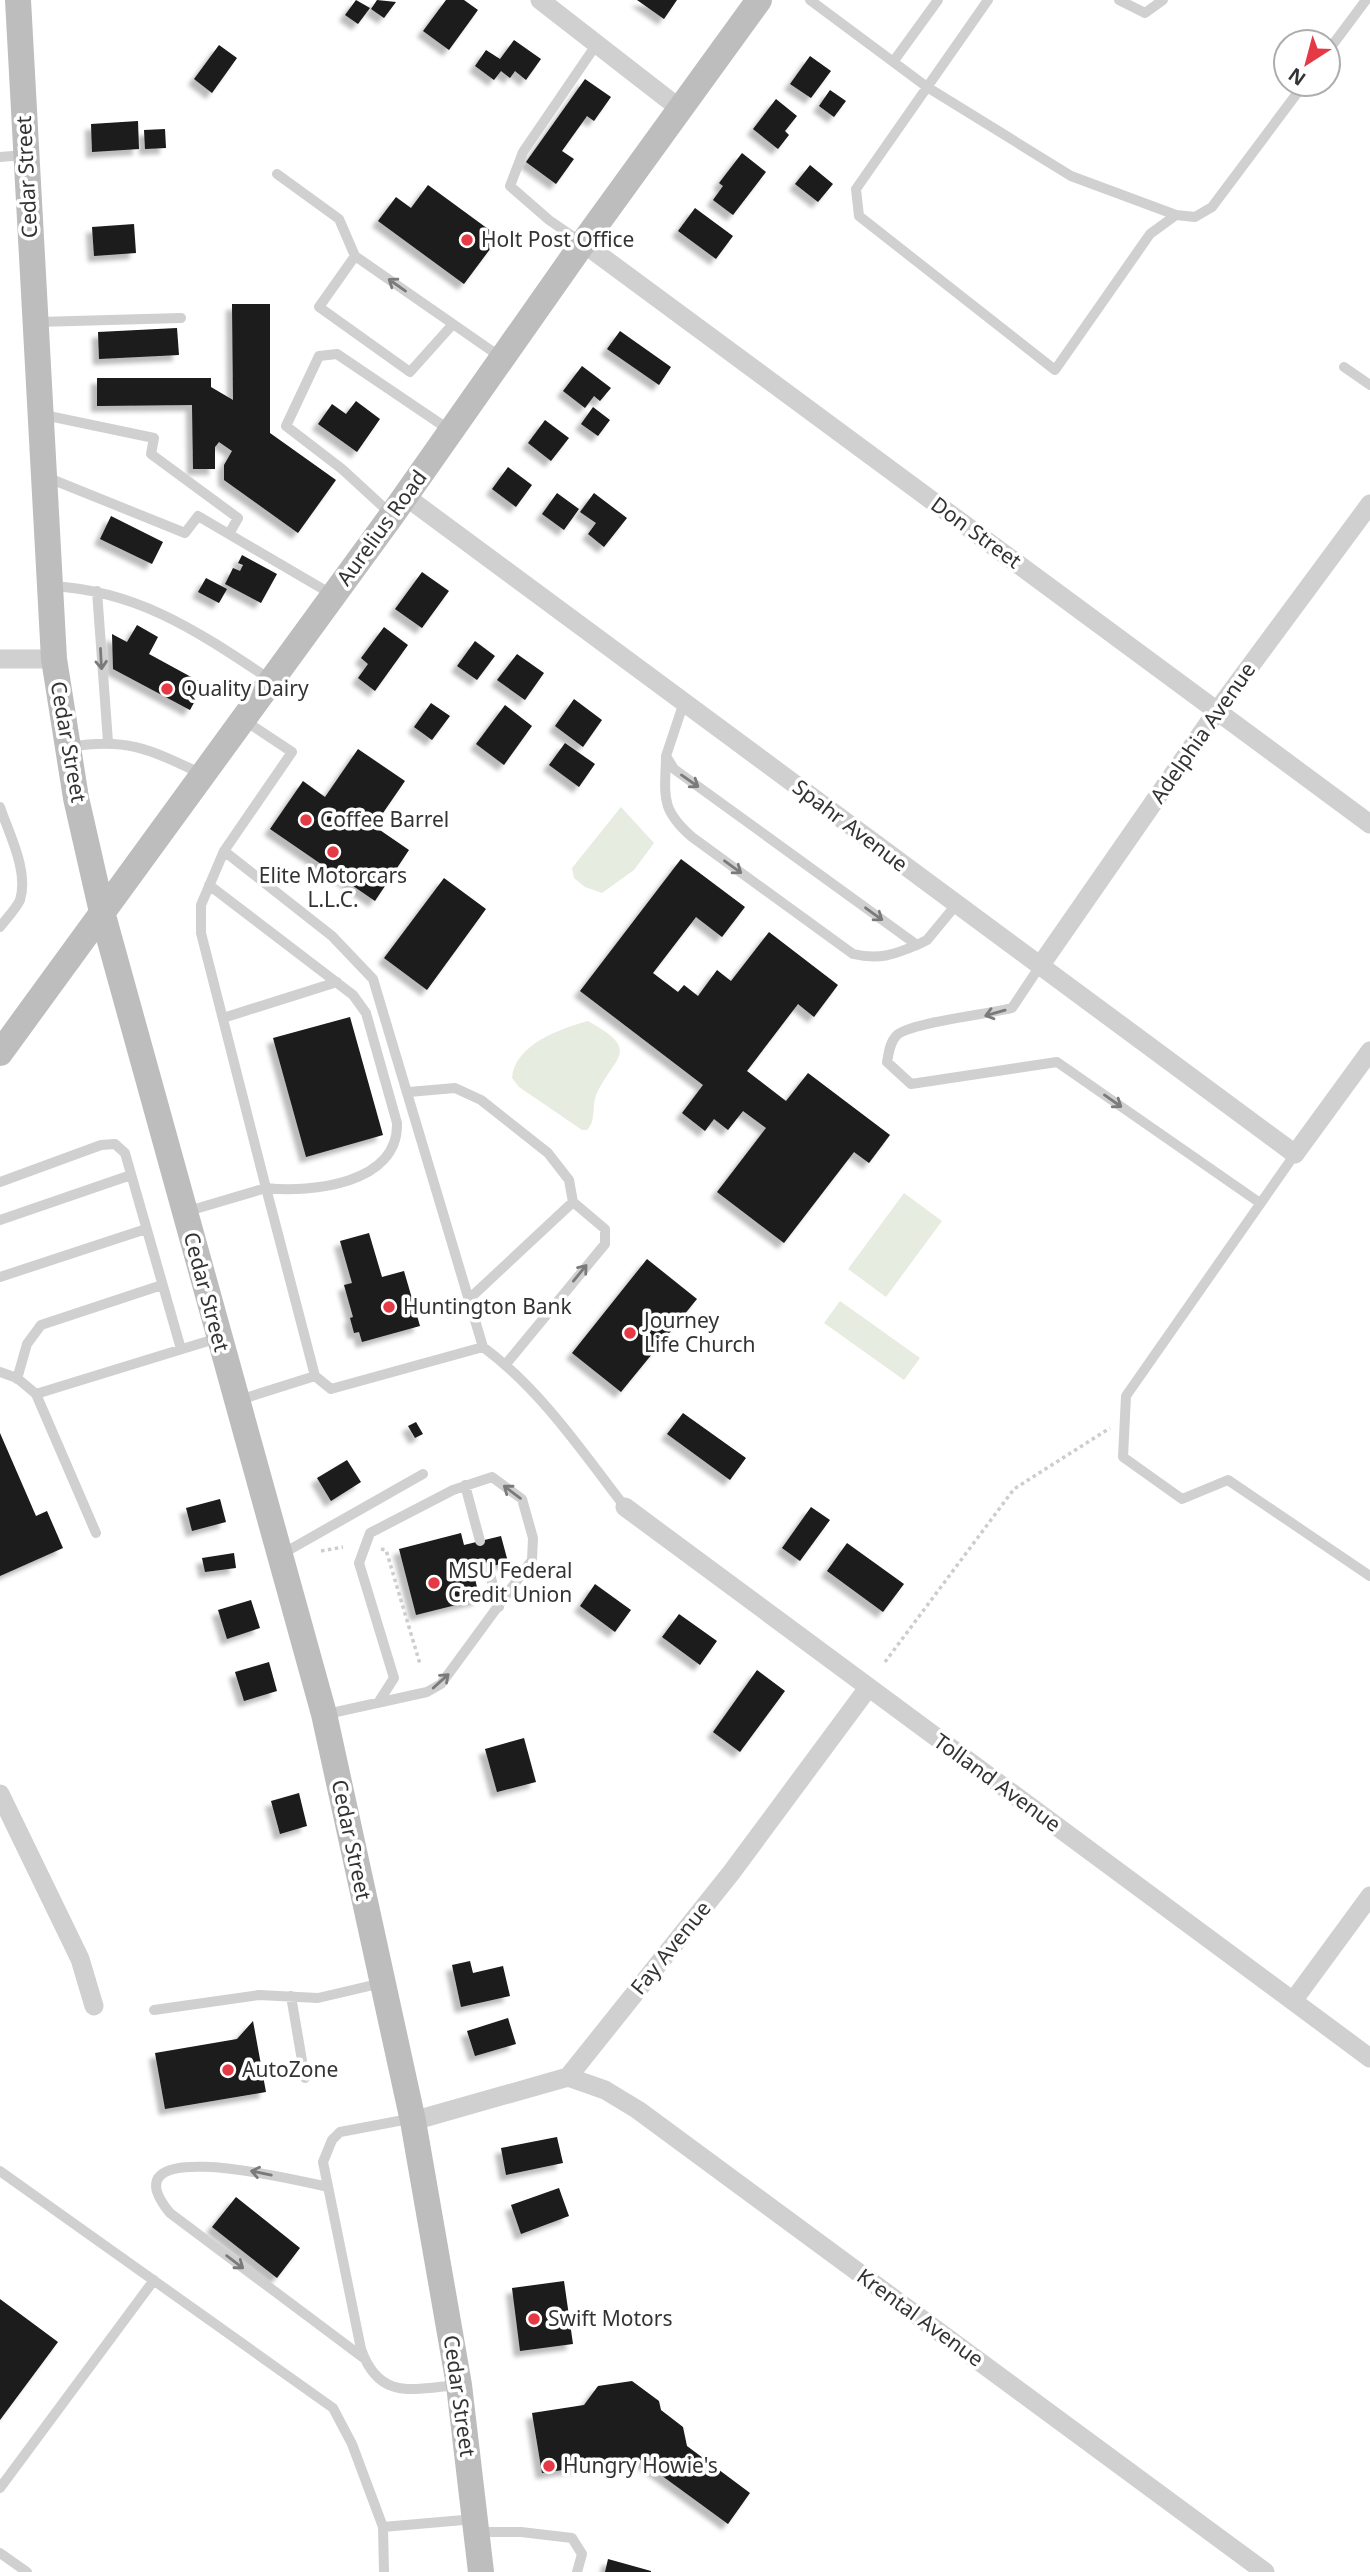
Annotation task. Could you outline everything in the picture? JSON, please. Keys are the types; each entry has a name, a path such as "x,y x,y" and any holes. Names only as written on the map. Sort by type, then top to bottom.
{"main road":[{"name":"Cedar Street","path":"18,0 13,156 34,322 54,659 68,747 102,912 235,1401 324,1714 413,2119 459,2385 481,2572"},
{"name":"Aurelius Road","path":"0,1053 399,505 679,108 759,0"}],"street":[{"path":"540,0 679,108"},
{"name":"Don Street","path":"583,243 1370,824"},
{"name":"Adelphia Avenue","path":"1040,966 1217,711 1370,504"},
{"name":"Spahr Avenue","path":"399,505 684,702 1295,1154"},
{"path":"0,659 54,659"},
{"path":"1295,1154 1370,1051"},
{"name":"Tolland Avenue","path":"625,1507 1370,2058"},
{"name":"Fay Avenue","path":"568,2077 731,1873 868,1688"},
{"path":"0,1794 80,1959 94,2006"},
{"path":"1293,2001 1370,1896"},
{"path":"413,2119 568,2077"},
{"name":"Krental Avenue","path":"568,2077 605,2090 638,2110 1265,2572"}],"lane":[{"path":"810,0 927,87 1071,176 1176,215 1195,217 1212,207 1294,98"},
{"path":"893,62 938,0"},
{"path":"988,0 856,189 859,216 1055,370 1150,234 1176,215"},
{"path":"1119,0 1145,13 1163,0"},
{"path":"1342,32 1366,0"},
{"path":"583,243 549,220 510,186 523,152 596,45"},
{"path":"277,174 339,219 355,256 502,358"},
{"path":"355,256 319,307 410,372 453,324"},
{"path":"34,322 181,318"},
{"path":"399,505 342,469 286,426 319,356 337,354 451,431"},
{"path":"1344,367 1370,385"},
{"path":"38,414 154,438 151,454 238,518 229,534"},
{"path":"42,476 185,533 198,516 334,595"},
{"path":"50,586 97,591 158,610 272,680"},
{"path":"97,591 108,742"},
{"path":"684,702 666,756 665,800 673,820 692,837 853,954 875,959 889,957 917,945 927,940 956,905"},
{"path":"243,719 292,752 224,851 201,905 201,933 315,1376 331,1389 483,1347"},
{"path":"68,747 108,742 125,743 158,753 202,774"},
{"path":"666,756 674,769 917,945"},
{"path":"0,807 18,857 22,887 19,902 0,927"},
{"path":"224,851 332,936 373,979 409,1092 467,1300 483,1347 506,1364 552,1412 625,1507"},
{"path":"185,1212 266,1188 298,1191 361,1176 379,1166 397,1141 397,1124 366,1013 353,995 209,885"},
{"path":"1040,966 1012,1008 982,1016 910,1027 897,1035 890,1046 887,1062 911,1084 1057,1062 1261,1203"},
{"path":"222,1018 337,982"},
{"path":"409,1092 455,1088 481,1100 548,1153 569,1181 573,1202 605,1228 605,1244 506,1364"},
{"path":"0,1182 101,1145 115,1144 125,1153 181,1349"},
{"path":"1295,1154 1126,1396 1123,1457 1182,1499 1228,1480 1370,1576"},
{"path":"0,1220 131,1175"},
{"path":"467,1300 573,1202"},
{"path":"0,1278 146,1229"},
{"path":"17,1379 27,1344 41,1325 162,1284"},
{"path":"36,1394 219,1338"},
{"path":"0,1372 17,1379 36,1394 96,1533"},
{"path":"235,1401 315,1376"},
{"path":"279,1556 423,1474"},
{"path":"324,1714 377,1703 427,1692 441,1684 533,1560 533,1538 522,1499 492,1476 465,1485 370,1533 359,1563 394,1678 377,1703"},
{"path":"465,1485 480,1541"},
{"path":"488,1567 499,1606"},
{"path":"154,2010 259,1995 318,1998 383,1983"},
{"path":"291,1996 305,2078"},
{"path":"413,2119 340,2132 325,2151 323,2162 369,2372 389,2386 411,2389 459,2385"},
{"path":"328,2187 246,2170 199,2166 175,2167 162,2175 156,2187 160,2201 170,2213 365,2359"},
{"path":"0,2171 333,2408 352,2444 383,2527 384,2572"},
{"path":"0,2488 154,2280"},
{"path":"383,2527 476,2525 572,2538 582,2554 577,2572"},
{"path":"0,2553 27,2572"}],"path":[{"path":"885,1662 1014,1489 1093,1437 1124,1421"},
{"path":"312,1555 343,1547"},
{"path":"371,1548 386,1550 420,1664"}],"shaded area":[{"path":"621,807 654,843 634,870 602,893 585,887 574,878 572,868"},
{"path":"588,1021 615,1040 620,1054 597,1093 590,1126 587,1130 582,1130 519,1087 512,1078 515,1066 530,1047 565,1028"},
{"path":"904,1193 942,1221 886,1297 848,1269"},
{"path":"840,1301 920,1358 904,1380 824,1323"}],"building":[{"path":"356,0 370,8 358,24 345,15"},
{"path":"377,0 396,2 384,18 371,9"},
{"path":"446,0 464,0 478,10 449,50 423,31"},
{"path":"637,0 677,0 664,19"},
{"path":"514,40 541,59 526,80 515,71 510,78 501,71 494,80 475,66 486,50 500,59"},
{"path":"219,45 237,58 212,93 194,79"},
{"path":"810,56 831,71 811,98 790,84"},
{"path":"585,79 611,97 594,121 587,116 562,151 574,159 556,184 526,162"},
{"path":"830,90 846,101 834,117 819,106"},
{"path":"776,99 797,116 785,131 789,135 778,149 753,129"},
{"path":"138,121 139,149 92,152 91,124"},
{"path":"165,129 166,148 145,149 144,130"},
{"path":"742,153 766,172 733,215 713,200 723,186 719,183"},
{"path":"810,165 833,184 818,202 795,184"},
{"path":"428,185 499,237 464,284 378,221 396,197 411,208"},
{"path":"695,208 733,236 716,259 678,231"},
{"path":"134,224 136,253 94,256 92,227"},
{"path":"232,304 270,304 270,433 336,480 298,533 224,480 224,465 232,451 219,442 215,447 215,469 193,469 192,405 97,406 97,378 211,378 211,387 233,400"},
{"path":"177,328 179,355 99,359 98,332"},
{"path":"620,331 671,367 659,385 607,349"},
{"path":"582,366 611,388 600,401 594,396 585,408 563,391"},
{"path":"356,401 380,419 357,452 318,424 332,404 346,414"},
{"path":"593,407 610,420 598,436 581,424"},
{"path":"545,420 569,438 551,461 528,443"},
{"path":"508,467 532,485 516,507 492,489"},
{"path":"557,493 579,509 564,530 542,514"},
{"path":"594,493 627,518 604,547 588,534 596,523 580,512"},
{"path":"111,516 163,542 152,564 100,539"},
{"path":"242,555 277,574 261,603 225,584 233,568 240,571 243,565 238,563"},
{"path":"422,572 449,591 422,628 395,609"},
{"path":"206,578 227,589 219,603 198,592"},
{"path":"137,625 158,637 149,654 204,684 190,710 113,669 112,634 127,642"},
{"path":"384,627 408,645 375,691 358,678 368,664 361,658"},
{"path":"475,641 495,656 477,680 457,666"},
{"path":"517,654 544,673 525,700 497,680"},
{"path":"574,699 602,720 583,747 555,726"},
{"path":"431,703 450,716 432,740 414,727"},
{"path":"505,705 532,726 504,765 476,744"},
{"path":"565,743 595,764 579,787 549,765"},
{"path":"358,749 405,781 374,826 409,850 375,901 270,829 303,781 325,797"},
{"path":"681,859 745,907 722,937 696,917 653,973 678,992 684,985 698,996 717,970 731,981 769,932 838,985 814,1017 798,1004 747,1071 786,1101 808,1073 890,1135 869,1163 854,1152 784,1243 717,1192 766,1128 743,1111 728,1130 714,1119 705,1131 682,1113 703,1085 580,991"},
{"path":"444,878 486,909 427,990 384,958"},
{"path":"350,1017 383,1135 306,1157 273,1038"},
{"path":"369,1233 382,1277 404,1271 420,1326 362,1342 359,1332 354,1333 350,1318 353,1317 344,1285 352,1283 340,1241"},
{"path":"647,1259 697,1299 621,1392 572,1353"},
{"path":"683,1413 746,1458 730,1480 667,1434"},
{"path":"416,1422 423,1434 415,1438 408,1426"},
{"path":"0,1433 36,1516 47,1511 63,1548 0,1576"},
{"path":"347,1460 361,1482 331,1501 317,1478"},
{"path":"220,1499 226,1522 192,1531 186,1508"},
{"path":"811,1507 830,1520 800,1561 782,1548"},
{"path":"461,1533 464,1545 501,1536 508,1562 473,1571 480,1599 416,1615 399,1549"},
{"path":"847,1543 904,1584 883,1612 827,1571"},
{"path":"234,1553 236,1568 205,1572 202,1558"},
{"path":"595,1584 631,1610 615,1632 580,1606"},
{"path":"251,1600 260,1628 227,1639 218,1610"},
{"path":"679,1614 717,1641 700,1665 662,1637"},
{"path":"269,1662 277,1691 244,1701 235,1672"},
{"path":"757,1670 785,1691 740,1752 713,1732"},
{"path":"524,1738 536,1782 497,1792 485,1749"},
{"path":"299,1793 307,1826 280,1834 271,1801"},
{"path":"470,1961 473,1973 503,1966 510,1996 461,2007 452,1965"},
{"path":"508,2018 516,2044 475,2056 467,2031"},
{"path":"253,2021 266,2092 165,2109 155,2053 237,2039"},
{"path":"557,2137 563,2163 506,2175 501,2148"},
{"path":"559,2188 569,2216 521,2234 511,2205"},
{"path":"236,2197 300,2248 277,2278 212,2227"},
{"path":"564,2281 573,2344 520,2351 512,2288"},
{"path":"0,2299 58,2342 0,2420"},
{"path":"632,2381 659,2401 661,2410 683,2427 687,2446 750,2493 728,2524 639,2459 542,2473 532,2413 584,2405 598,2386"},
{"path":"608,2559 651,2571 651,2572 605,2572"}],"place":[{"name":"Holt Post Office","path":"467,240"},
{"name":"Quality Dairy","path":"167,689"},
{"name":"Coffee Barrel","path":"306,820"},
{"name":"Elite Motorcars L.L.C.","path":"333,852"},
{"name":"Huntington Bank","path":"389,1307"},
{"name":"Journey Life Church","path":"630,1333"},
{"name":"MSU Federal Credit Union","path":"434,1583"},
{"name":"AutoZone","path":"228,2070"},
{"name":"Swift Motors","path":"534,2319"},
{"name":"Hungry Howie's","path":"549,2466"}]}
